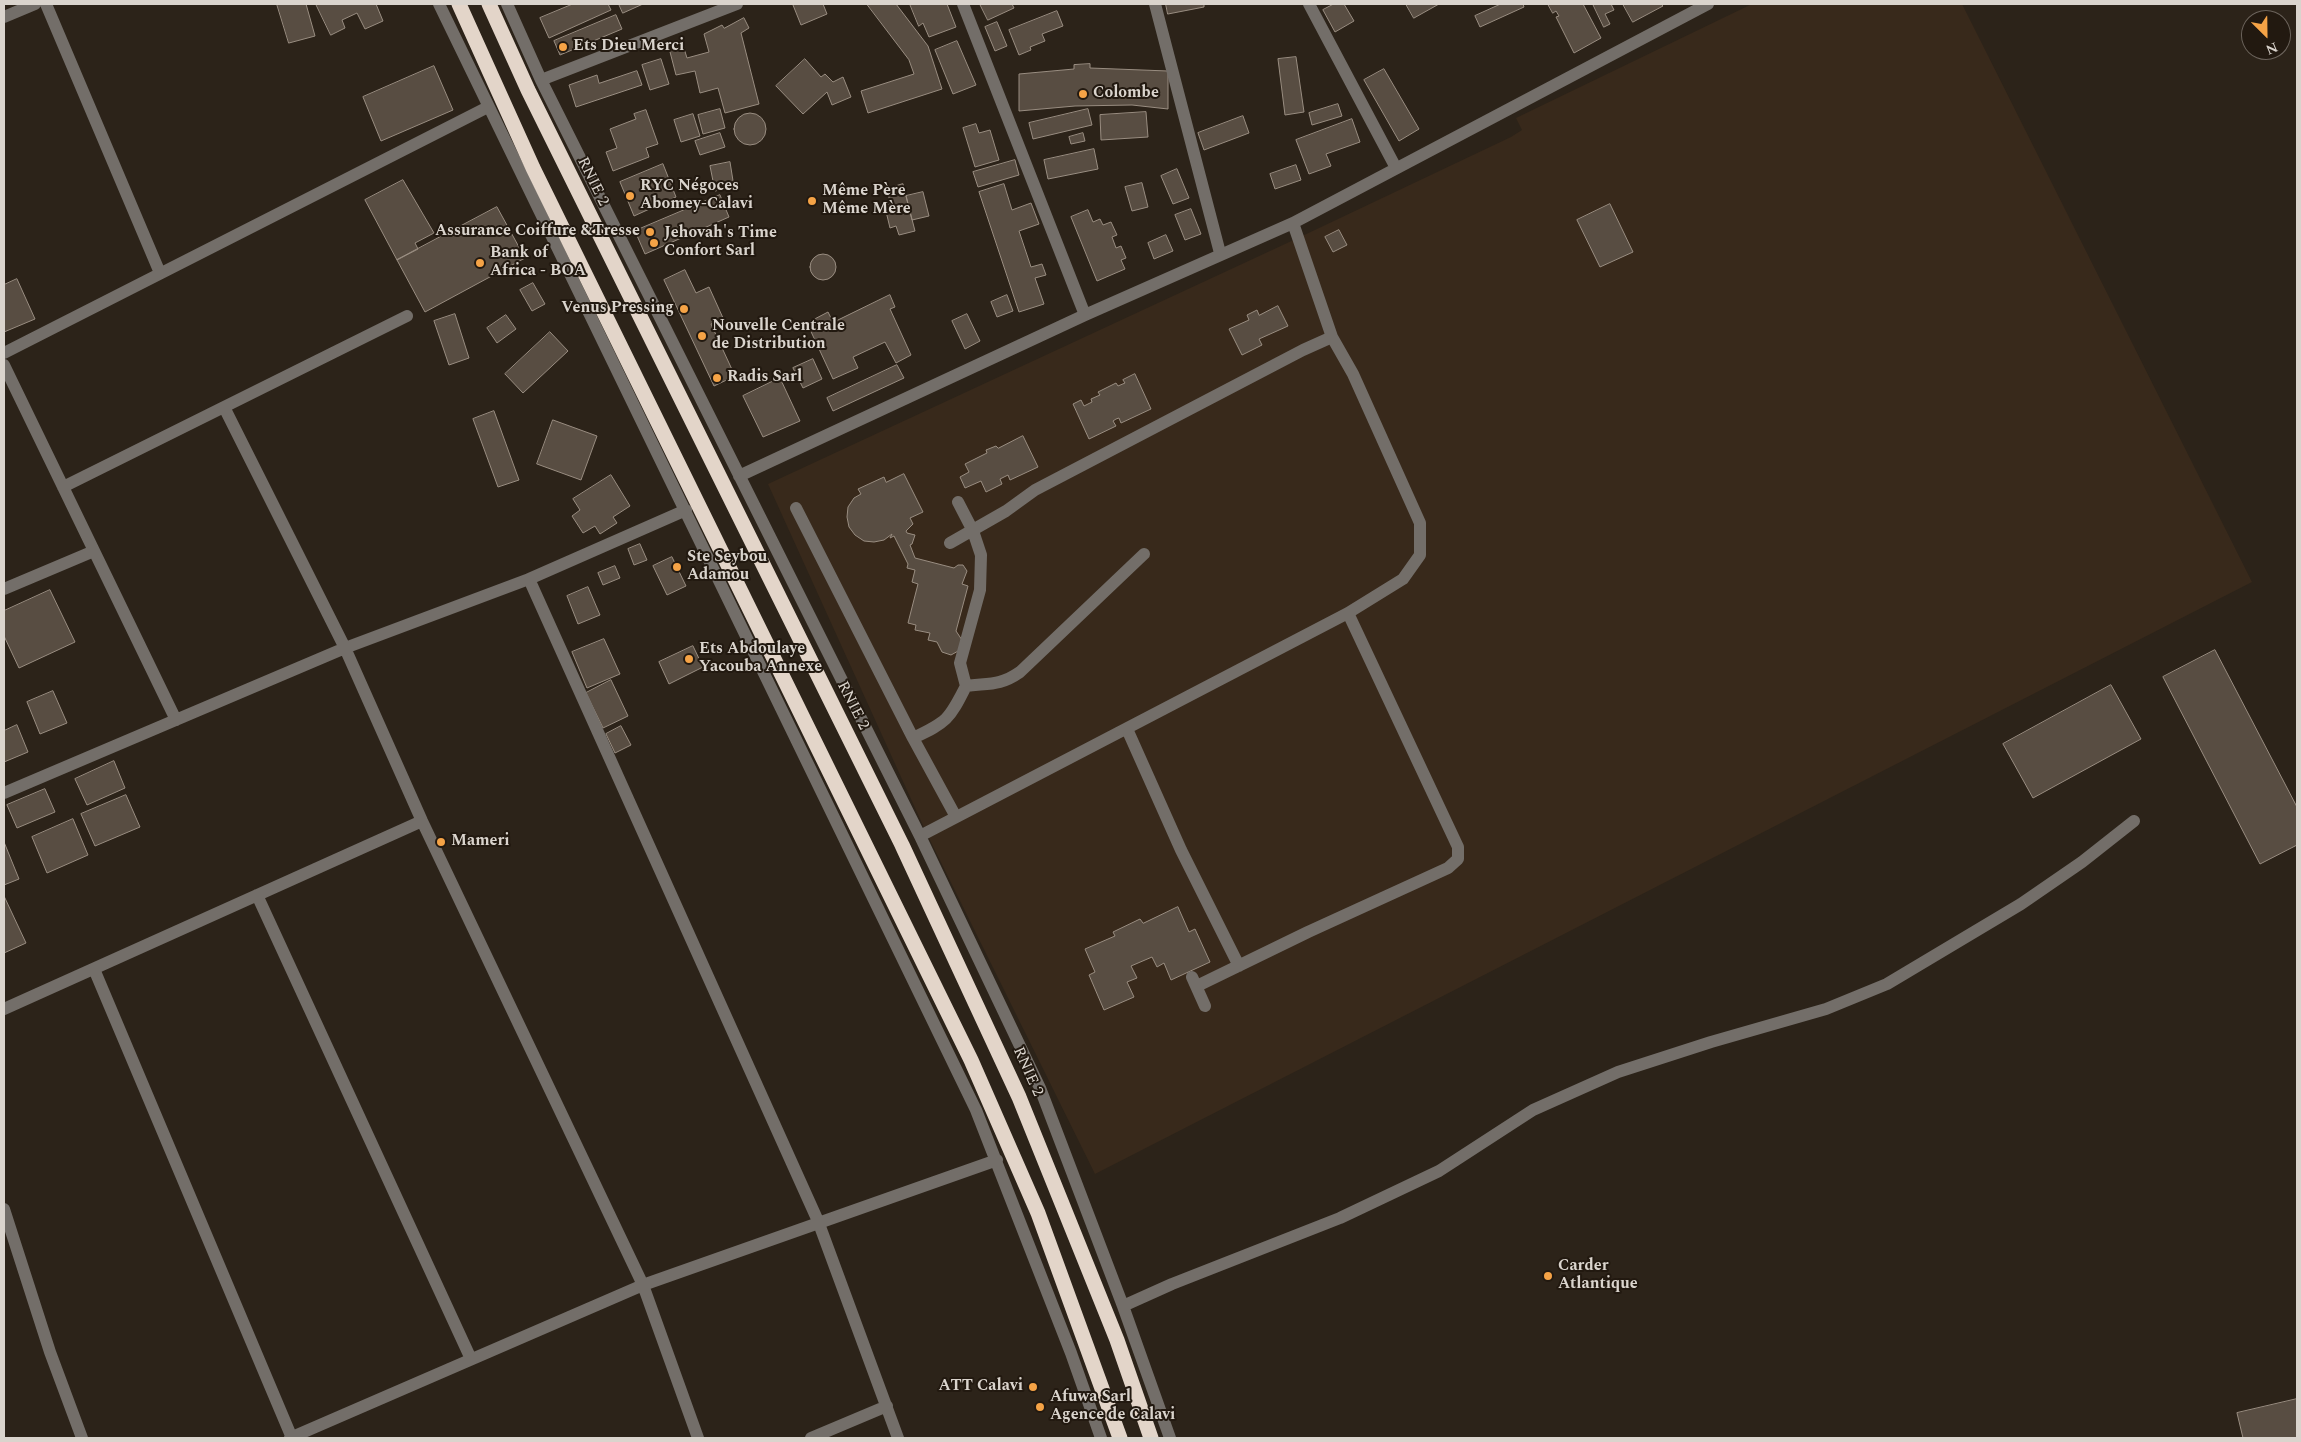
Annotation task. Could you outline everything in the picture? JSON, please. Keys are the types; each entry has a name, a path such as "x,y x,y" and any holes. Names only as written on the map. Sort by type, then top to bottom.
{"highway":[{"path":"459,4 533,168 971,1060 1038,1213 1120,1438"},
{"name":"RNIE 2","path":"489,4 528,90 902,845 1011,1078 1117,1340 1151,1438"}],"street":[{"path":"4,17 34,4"},
{"path":"46,4 160,273"},
{"path":"439,4 976,1110 1071,1353 1101,1438"},
{"path":"507,4 540,80 920,836 1040,1088 1124,1306 1170,1438"},
{"path":"540,80 709,9 737,4"},
{"path":"963,4 1085,315"},
{"path":"1155,4 1220,253"},
{"path":"1309,4 1396,168"},
{"path":"739,476 1220,253 1293,223 1708,4"},
{"path":"4,353 488,106"},
{"path":"920,836 1348,613 1403,579 1420,555 1420,523 1353,374 1332,337 1293,223"},
{"path":"63,487 407,316"},
{"path":"950,543 1006,511 1035,490 1303,350 1332,337"},
{"path":"4,365 176,720"},
{"path":"224,407 345,648 422,821 643,1285 698,1438"},
{"path":"913,738 940,725 952,714 966,686 960,662 980,590 982,568 981,556 973,531 958,502"},
{"path":"796,508 913,738 956,817"},
{"path":"4,793 345,648 529,579 686,510"},
{"path":"4,589 94,552"},
{"path":"966,686 997,684 1008,681 1020,672 1144,554"},
{"path":"529,579 818,1221 898,1438"},
{"path":"1205,1006 1194,981 1239,966 1448,868 1458,858 1458,847 1348,613"},
{"path":"1127,729 1181,850 1239,966"},
{"path":"4,1009 422,821"},
{"path":"1124,1306 1172,1284 1340,1218 1439,1171 1533,1110 1618,1072 1711,1042 1826,1010 1887,984 2021,904 2082,862 2134,821"},
{"path":"256,895 471,1359"},
{"path":"94,969 291,1438 643,1285 818,1221 997,1160"},
{"path":"4,1210 50,1352 82,1438"},
{"path":"811,1438 887,1406"}],"shaded area":[{"path":"1752,4 1962,4 2252,582 1095,1174 926,832 768,484 1511,137 1522,130 1516,118"}],"building":[{"path":"277,4 306,4 315,36 289,43"},
{"path":"316,4 376,4 383,21 365,29 357,13 342,20 345,28 331,35"},
{"path":"573,4 608,4 611,10 549,38 540,18"},
{"path":"619,4 643,4 623,13"},
{"path":"823,4 827,14 801,25 793,5"},
{"path":"867,4 896,4 928,46 942,89 868,113 861,91 914,74 909,60"},
{"path":"910,4 947,4 956,27 929,37 923,23 919,26"},
{"path":"980,4 1012,4 1014,8 988,20"},
{"path":"1166,4 1204,4 1204,7 1168,14"},
{"path":"1334,4 1344,4 1354,21 1335,32 1323,10"},
{"path":"1406,4 1439,4 1414,18"},
{"path":"1501,4 1523,4 1524,7 1480,27 1475,16"},
{"path":"1548,4 1583,4 1601,38 1574,53 1556,17 1559,16 1556,11 1553,13"},
{"path":"1593,4 1611,4 1614,10 1605,14 1610,24 1604,27"},
{"path":"1623,4 1661,4 1663,6 1633,22"},
{"path":"1057,11 1063,26 1042,34 1045,41 1030,47 1031,50 1019,55 1009,30"},
{"path":"616,15 622,29 560,55 554,41"},
{"path":"744,18 749,28 741,33 759,104 725,113 718,88 700,93 695,71 676,75 669,48 683,45 687,58 709,52 704,34 722,25 724,28"},
{"path":"997,22 1007,46 995,51 985,27"},
{"path":"957,41 976,85 953,94 935,50"},
{"path":"1296,57 1304,112 1285,115 1278,59"},
{"path":"661,59 669,84 650,90 642,65"},
{"path":"805,59 821,77 825,74 833,82 843,77 851,97 832,105 827,92 803,114 776,86"},
{"path":"1090,64 1090,68 1168,71 1168,109 1132,105 1075,106 1019,111 1019,74 1074,69 1074,65"},
{"path":"434,66 453,110 381,141 363,97"},
{"path":"1384,69 1419,129 1399,141 1364,80"},
{"path":"637,71 642,85 576,107 569,85 597,75 599,83"},
{"path":"1338,104 1342,116 1312,125 1309,113"},
{"path":"720,109 725,128 703,134 698,115"},
{"path":"1088,109 1092,125 1033,139 1029,123"},
{"path":"646,110 658,144 646,148 649,157 613,171 606,152 617,148 610,129 636,119 634,114"},
{"path":"1146,112 1148,137 1101,140 1100,115"},
{"path":"750,113 756,114 761,118 765,123 765,135 761,140 756,144 750,145 744,144 739,140 735,135 734,129 735,123 739,118 744,114"},
{"path":"693,114 700,136 681,142 674,120"},
{"path":"1243,116 1249,133 1204,150 1198,133"},
{"path":"1352,119 1360,142 1326,154 1331,166 1309,174 1296,140"},
{"path":"976,124 979,133 990,130 999,160 975,167 963,128"},
{"path":"720,133 725,147 700,155 695,141"},
{"path":"1083,133 1085,141 1071,144 1069,137"},
{"path":"1094,149 1098,169 1048,179 1044,160"},
{"path":"1015,160 1019,175 978,187 973,172"},
{"path":"730,162 734,187 715,191 710,166"},
{"path":"663,164 676,197 634,216 620,182"},
{"path":"1296,165 1301,180 1275,189 1270,174"},
{"path":"1177,169 1189,198 1173,204 1161,176"},
{"path":"403,180 434,233 415,243 418,249 397,260 365,200"},
{"path":"1142,183 1148,207 1132,211 1125,187"},
{"path":"903,184 915,231 899,235 896,226 890,228 884,203 890,202 887,189"},
{"path":"1004,184 1012,210 1031,203 1039,224 1019,231 1031,267 1042,264 1046,275 1035,278 1044,304 1019,312 979,192"},
{"path":"923,192 929,216 912,220 906,196"},
{"path":"720,195 729,217 645,254 635,231"},
{"path":"1610,204 1633,252 1600,267 1577,220"},
{"path":"497,207 525,258 425,312 397,260"},
{"path":"1191,209 1201,234 1185,240 1175,215"},
{"path":"1088,210 1093,222 1100,219 1103,225 1111,222 1117,235 1112,237 1116,248 1121,246 1126,258 1121,260 1125,269 1097,281 1071,217"},
{"path":"1339,230 1347,245 1333,252 1325,237"},
{"path":"1166,235 1173,251 1154,259 1148,243"},
{"path":"823,254 832,258 836,267 832,276 823,280 814,276 810,267 814,258"},
{"path":"685,270 696,293 709,287 723,318 711,324 735,376 714,386 664,280"},
{"path":"17,279 35,319 4,332 4,285"},
{"path":"533,283 545,304 532,311 520,290"},
{"path":"890,295 895,307 890,309 911,355 896,363 885,342 853,357 858,368 833,379 807,323 828,312 833,322"},
{"path":"1007,295 1013,311 997,317 991,302"},
{"path":"1278,306 1288,326 1259,339 1262,345 1242,355 1229,329 1249,320 1247,315 1257,310 1259,315"},
{"path":"455,314 469,358 449,365 434,321"},
{"path":"967,314 980,341 965,349 952,321"},
{"path":"506,315 516,329 497,343 487,328"},
{"path":"550,332 568,351 523,393 505,374"},
{"path":"813,359 822,379 803,388 793,368"},
{"path":"897,365 904,378 833,411 827,398"},
{"path":"1135,374 1151,409 1121,423 1119,418 1116,419 1113,421 1116,426 1089,439 1073,404 1081,400 1084,406 1092,402 1091,399 1100,395 1098,392 1116,383 1118,386 1125,383 1123,380"},
{"path":"780,378 800,421 763,437 743,396"},
{"path":"494,411 519,480 498,487 473,419"},
{"path":"553,420 597,436 581,480 537,464"},
{"path":"1023,436 1038,467 1010,480 1008,475 1000,479 1002,484 986,492 981,481 965,488 960,477 969,472 965,464 987,453 986,450 996,446 998,448"},
{"path":"904,474 923,512 910,518 913,524 906,531 915,535 910,545 915,558 954,568 958,565 963,565 967,571 962,584 968,586 956,631 962,640 960,650 951,655 942,652 937,642 928,640 930,633 915,630 916,625 908,623 918,584 912,582 915,570 907,568 908,564 894,536 890,538 892,534 884,540 874,542 864,541 855,535 849,527 848,507 854,498 861,494 858,489 884,477 886,482"},
{"path":"611,475 630,506 613,517 617,523 600,534 595,526 583,533 572,516 580,510 573,499"},
{"path":"640,544 647,560 634,565 628,549"},
{"path":"672,557 686,586 667,595 653,566"},
{"path":"615,566 620,578 603,585 598,573"},
{"path":"588,587 600,615 578,624 567,596"},
{"path":"50,590 75,642 19,668 4,636 4,611"},
{"path":"604,639 620,674 587,688 572,652"},
{"path":"693,646 703,667 669,684 659,662"},
{"path":"2215,650 2297,807 2297,845 2260,864 2163,677"},
{"path":"611,680 628,716 603,728 586,693"},
{"path":"2111,685 2141,739 2033,798 2003,744"},
{"path":"53,691 67,723 40,734 27,702"},
{"path":"17,725 28,752 4,762 4,731"},
{"path":"621,726 631,745 615,753 606,734"},
{"path":"114,761 125,788 87,805 75,779"},
{"path":"45,789 55,812 17,828 7,805"},
{"path":"126,795 140,827 95,846 81,814"},
{"path":"73,819 88,855 47,873 32,837"},
{"path":"4,842 19,879 4,885"},
{"path":"4,896 26,943 4,953"},
{"path":"1178,907 1189,932 1195,929 1210,962 1171,980 1164,963 1157,967 1152,957 1131,966 1137,978 1127,982 1134,997 1104,1010 1089,975 1095,972 1085,949 1115,936 1113,932 1140,919 1143,923"},
{"path":"2297,1399 2297,1438 2243,1438 2237,1413"}],"place":[{"name":"Ets Dieu Merci","path":"563,47"},
{"name":"Colombe","path":"1083,94"},
{"name":"RYC Négoces Abomey-Calavi","path":"630,196"},
{"name":"Même Père Même Mère","path":"812,201"},
{"name":"Assurance Coiffure &Tresse","path":"650,232"},
{"name":"Jehovah's Time Confort Sarl","path":"654,243"},
{"name":"Bank of Africa - BOA","path":"480,263"},
{"name":"Venus Pressing","path":"684,309"},
{"name":"Nouvelle Centrale de Distribution","path":"702,336"},
{"name":"Radis Sarl","path":"717,378"},
{"name":"Ste Seybou Adamou","path":"677,567"},
{"name":"Ets Abdoulaye Yacouba Annexe","path":"689,659"},
{"name":"Mameri","path":"441,842"},
{"name":"Carder Atlantique","path":"1548,1276"},
{"name":"ATT Calavi","path":"1033,1387"},
{"name":"Afuwa Sarl Agence de Calavi","path":"1040,1407"}]}
